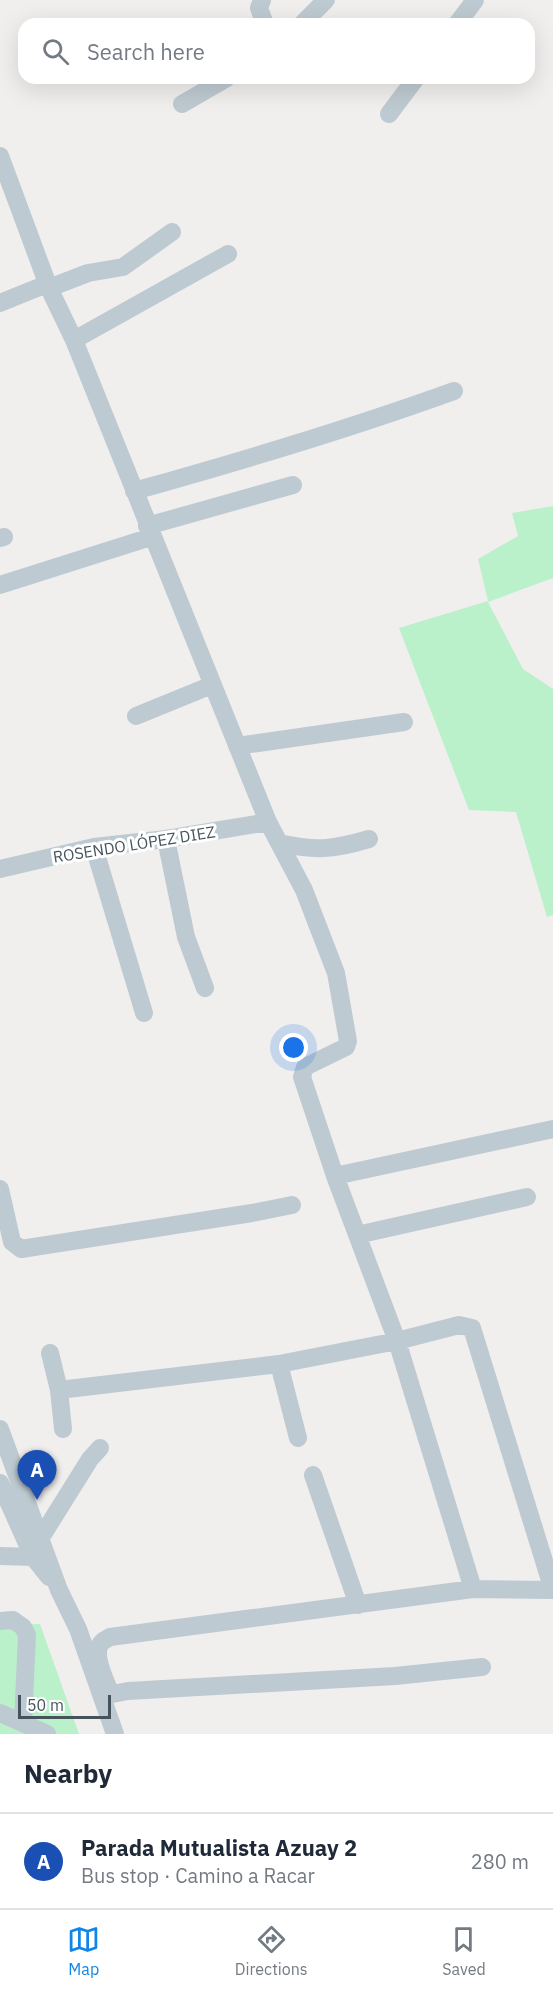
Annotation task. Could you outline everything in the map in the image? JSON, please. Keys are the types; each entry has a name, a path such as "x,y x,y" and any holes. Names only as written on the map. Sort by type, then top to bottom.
{"street":[{"path":"262,0 259,8 263,18"},
{"path":"308,18 326,0"},
{"path":"462,18 475,0"},
{"path":"182,104 217,84"},
{"path":"389,114 412,84"},
{"path":"0,156 49,288 74,340 149,532 268,822 304,890 336,973 348,1041 346,1047 305,1067 302,1077 335,1176 397,1341 473,1589"},
{"path":"0,303 42,286 49,288 88,273 123,267 172,232"},
{"path":"74,340 228,254"},
{"path":"134,491 236,463 454,391"},
{"path":"0,585 149,532 293,485"},
{"path":"136,716 212,685"},
{"path":"237,746 404,722"},
{"name":"ROSENDO LÓPEZ DIEZ","path":"0,869 94,848 268,822"},
{"path":"166,839 186,937 205,988"},
{"path":"279,843 304,849 327,850 369,839"},
{"path":"94,848 144,1013"},
{"path":"335,1176 553,1130"},
{"path":"0,1189 12,1242 21,1249 292,1205"},
{"path":"357,1235 527,1197"},
{"path":"59,1390 279,1364 397,1341 459,1325 472,1328 553,1590 473,1589 110,1637 101,1643 98,1650 116,1734"},
{"path":"50,1353 59,1390 63,1429"},
{"path":"279,1364 298,1438"},
{"path":"0,1429 59,1590 106,1695"},
{"path":"40,1539 90,1459 100,1448"},
{"path":"313,1475 358,1605"},
{"path":"0,1483 33,1557 59,1590"},
{"path":"0,1556 33,1557"},
{"path":"0,1621 14,1620 23,1627 27,1635 22,1723"},
{"path":"106,1695 128,1691 395,1676 482,1668"},
{"path":"0,1713 47,1734"}],"green space":[{"path":"553,506 553,578 488,602 523,669 553,689 553,915 547,917 516,812 469,810 399,628 488,601 478,559 518,536 512,513"},
{"path":"40,1624 79,1734 0,1734 0,1625"}],"place":[{"name":"Parada Mutualista Azuay 2","path":"37,1500"}]}
